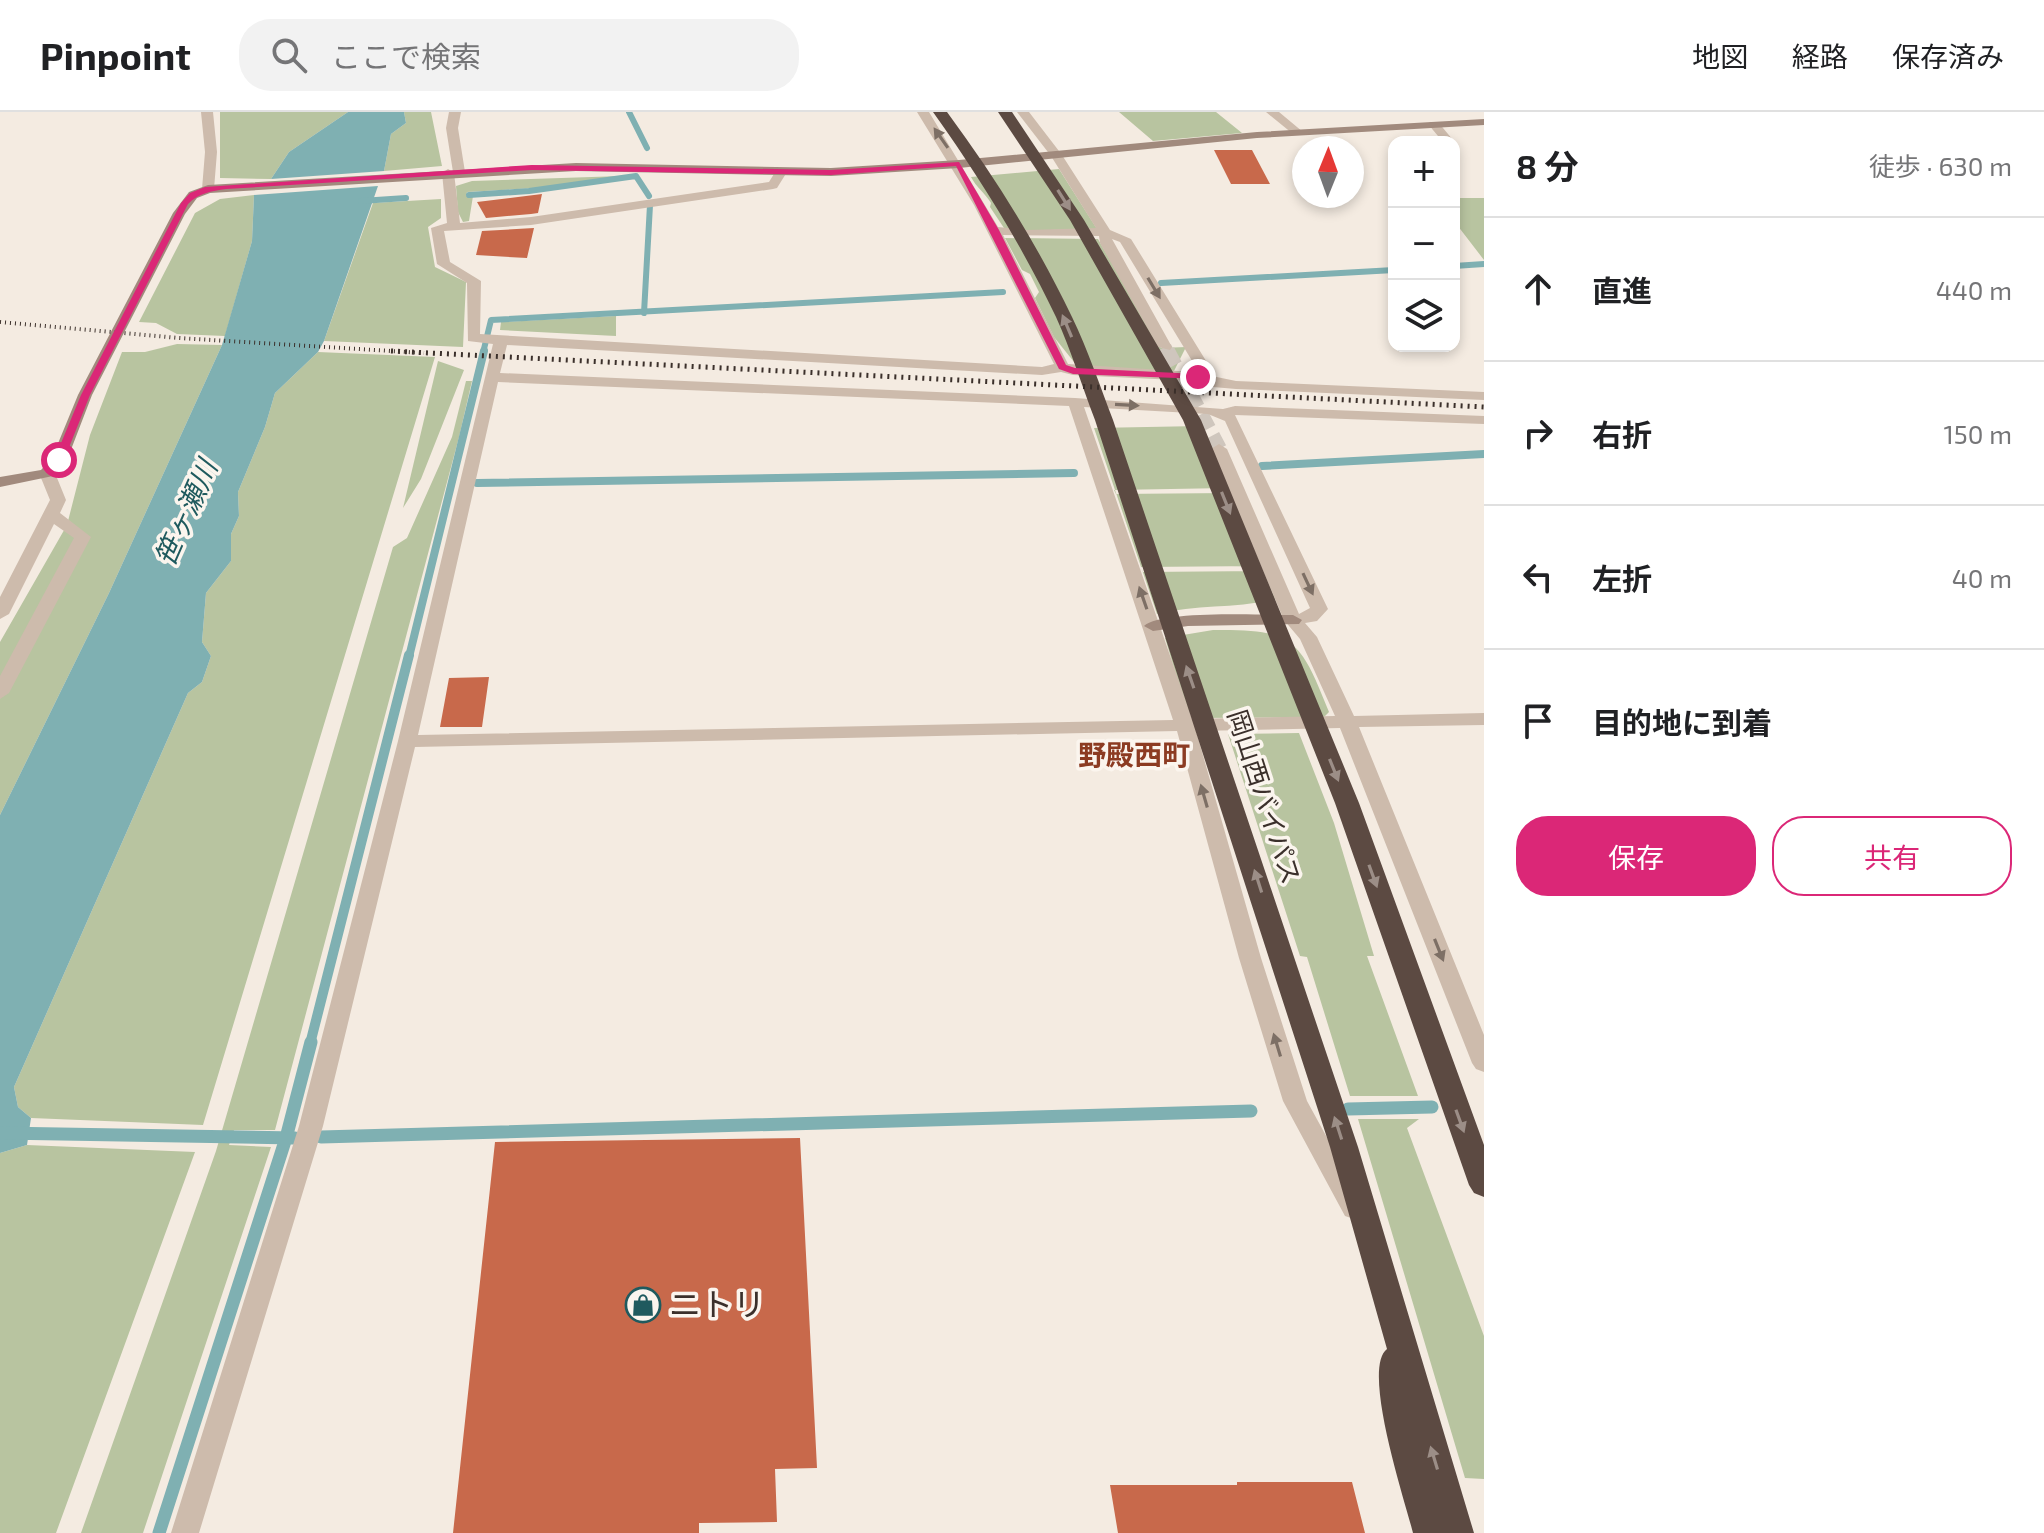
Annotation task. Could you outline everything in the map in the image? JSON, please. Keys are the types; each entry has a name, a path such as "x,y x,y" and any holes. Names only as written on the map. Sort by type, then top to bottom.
{"highway":[{"name":"岡山西バイパス","path":"940,112 980,166 1016,224 1065,319 1104,420 1233,804 1371,1241 1394,1328 1457,1533"},
{"path":"1005,112 1077,220 1192,420 1347,803 1484,1185"},
{"path":"1394,1328 1397,1406 1430,1533"}],"street":[{"path":"454,226 448,173 455,112"},
{"path":"923,112 959,164 995,230 1062,367"},
{"path":"1023,112 1056,155 1105,232 1106,243 1165,347"},
{"path":"1272,112 1297,132"},
{"path":"208,189 210,116"},
{"path":"0,482 47,473 59,460 85,395 185,203 193,195 208,189 576,167 781,172 959,164 1297,132 1484,122"},
{"path":"1434,124 1444,136"},
{"path":"781,172 773,185 750,190 645,202 531,221 437,228 444,264 474,281 473,338 1042,371 1062,367 1073,371 1198,377 1213,383 1236,385 1484,396"},
{"path":"995,230 1016,236 1105,232 1125,239 1204,369 1198,377"},
{"path":"185,1533 311,1126 407,741 498,340"},
{"path":"491,377 1075,402 1223,413 1235,410 1484,420"},
{"path":"1075,402 1185,726 1250,958 1295,1101 1371,1241"},
{"path":"1153,626 1188,621 1293,620 1311,617 1319,609 1242,440 1231,419 1223,413"},
{"path":"1219,449 1293,620 1308,637 1347,722 1484,1063"},
{"path":"0,614 58,500 47,473"},
{"path":"0,693 83,537 51,514"},
{"path":"407,741 1484,719"}],"green space":[{"path":"220,112 348,112 289,152 271,179 220,178"},
{"path":"404,112 431,112 442,166 384,171 391,134 406,123"},
{"path":"1119,112 1216,112 1242,133 1153,141"},
{"path":"1059,169 1097,229 1006,231 990,207 991,203 971,177"},
{"path":"622,176 535,188 467,192 466,196 473,196 469,221 463,222 458,212 456,186 472,181"},
{"path":"254,195 252,241 225,336 177,334 156,323 139,322 195,213 220,199"},
{"path":"1460,198 1484,198 1484,260 1460,229"},
{"path":"441,199 441,218 428,227 435,267 466,282 463,347 324,341 373,203"},
{"path":"1005,238 1098,239 1161,348 1186,347 1174,371 1078,367 1054,337 1035,298 1039,292 1030,274 1022,270"},
{"path":"616,316 616,336 500,330 501,322"},
{"path":"177,344 222,345 109,593 0,815 0,642 67,525 90,435 122,352 145,352"},
{"path":"318,352 435,357 203,1125 31,1118 18,1107 14,1087 188,693 202,682 211,656 202,642 206,593 231,561 231,534 239,516 238,492 265,427 275,393"},
{"path":"438,361 464,370 421,479 403,508"},
{"path":"466,381 472,381 459,437 275,1130 234,1130 229,1145 271,1147 143,1533 81,1533 216,1151 393,547 407,538 452,437"},
{"path":"1200,426 1227,488 1115,490 1094,428"},
{"path":"1228,493 1261,566 1141,567 1116,494"},
{"path":"1263,571 1275,599 1157,614 1143,572"},
{"path":"1213,630 1261,632 1290,643 1310,668 1329,712 1324,717 1197,718 1187,711 1165,638"},
{"path":"1299,733 1334,823 1374,956 1367,956 1418,1096 1350,1096 1307,957 1300,956 1228,734"},
{"path":"1358,1119 1419,1119 1407,1128 1484,1336 1484,1479 1465,1478"},
{"path":"27,1145 195,1152 56,1533 0,1533 0,1153"}],"water":[{"path":"348,112 404,112 406,123 391,134 384,171 271,179 289,152"},
{"name":"笹ヶ瀬川","path":"378,186 324,341 318,352 275,393 265,427 238,492 239,516 231,534 231,561 206,593 202,642 211,656 202,682 188,693 14,1087 18,1107 31,1118 27,1145 0,1153 0,815 109,593 222,345 252,241 254,195"}],"building":[{"path":"1214,150 1252,150 1270,184 1231,184"},
{"path":"542,194 538,213 531,214 486,218 477,202"},
{"path":"534,228 527,258 476,255 482,231"},
{"path":"489,677 482,727 440,727 449,678"},
{"name":"ニトリ","path":"800,1138 817,1468 775,1469 777,1522 699,1523 699,1533 453,1533 495,1142"},
{"path":"1237,1482 1352,1482 1365,1533 1118,1533 1110,1485 1237,1485"}],"waterway":[{"path":"629,112 647,148"},
{"path":"469,195 529,191 636,176 649,196"},
{"path":"361,201 406,198"},
{"path":"644,312 650,205"},
{"path":"1460,266 1484,264"},
{"path":"1161,283 1388,270"},
{"path":"644,312 1003,292"},
{"path":"483,353 491,320 644,312"},
{"path":"409,657 484,351"},
{"path":"1262,466 1484,454"},
{"path":"477,483 1074,473"},
{"path":"310,1044 409,655"},
{"path":"286,1138 311,1042"},
{"path":"1348,1109 1432,1107"},
{"path":"321,1137 1251,1111"},
{"path":"0,1133 286,1138"},
{"path":"159,1533 286,1138"},
{"path":"286,1138 295,1138"}],"tunnel":[{"path":"1165,347 1167,351"},
{"path":"1167,351 1219,449"}],"railway":[{"path":"0,322 179,338 393,351"},
{"path":"393,351 1484,407"},
{"path":"393,351 424,353"}],"place":[{"name":"ニトリ","path":"643,1305"}],"district":[{"name":"野殿西町","path":"1134,755"}],"route":[{"path":"59,460 85,395 185,203 193,195 226,186 532,168 831,172 959,164 1062,367 1073,371 1198,377"}]}
